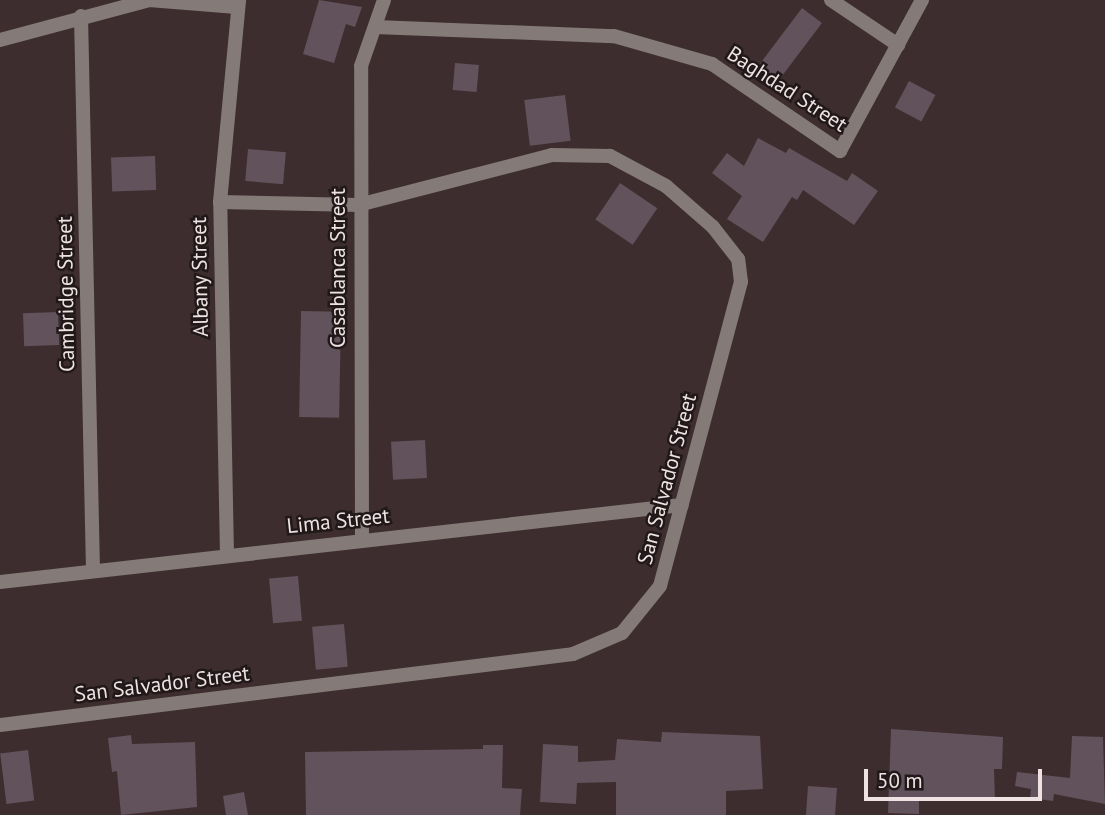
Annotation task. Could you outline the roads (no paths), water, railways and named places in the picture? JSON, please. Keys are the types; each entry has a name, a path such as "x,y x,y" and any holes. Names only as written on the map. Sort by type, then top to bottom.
{"street":[{"path":"0,40 81,16 149,0 238,3"},
{"name":"Casablanca Street","path":"362,539 358,205 361,66 384,0"},
{"path":"831,0 898,45"},
{"name":"Baghdad Street","path":"375,27 614,36 712,64 840,151 922,0"},
{"name":"Albany Street","path":"227,555 220,202 238,3"},
{"name":"Cambridge Street","path":"81,16 93,571"},
{"name":"San Salvador Street","path":"0,725 573,654 622,633 660,586 741,282 738,259 713,227 666,186 610,156 552,155 358,205 220,202"},
{"name":"Lima Street","path":"0,582 362,539 682,505"}]}
